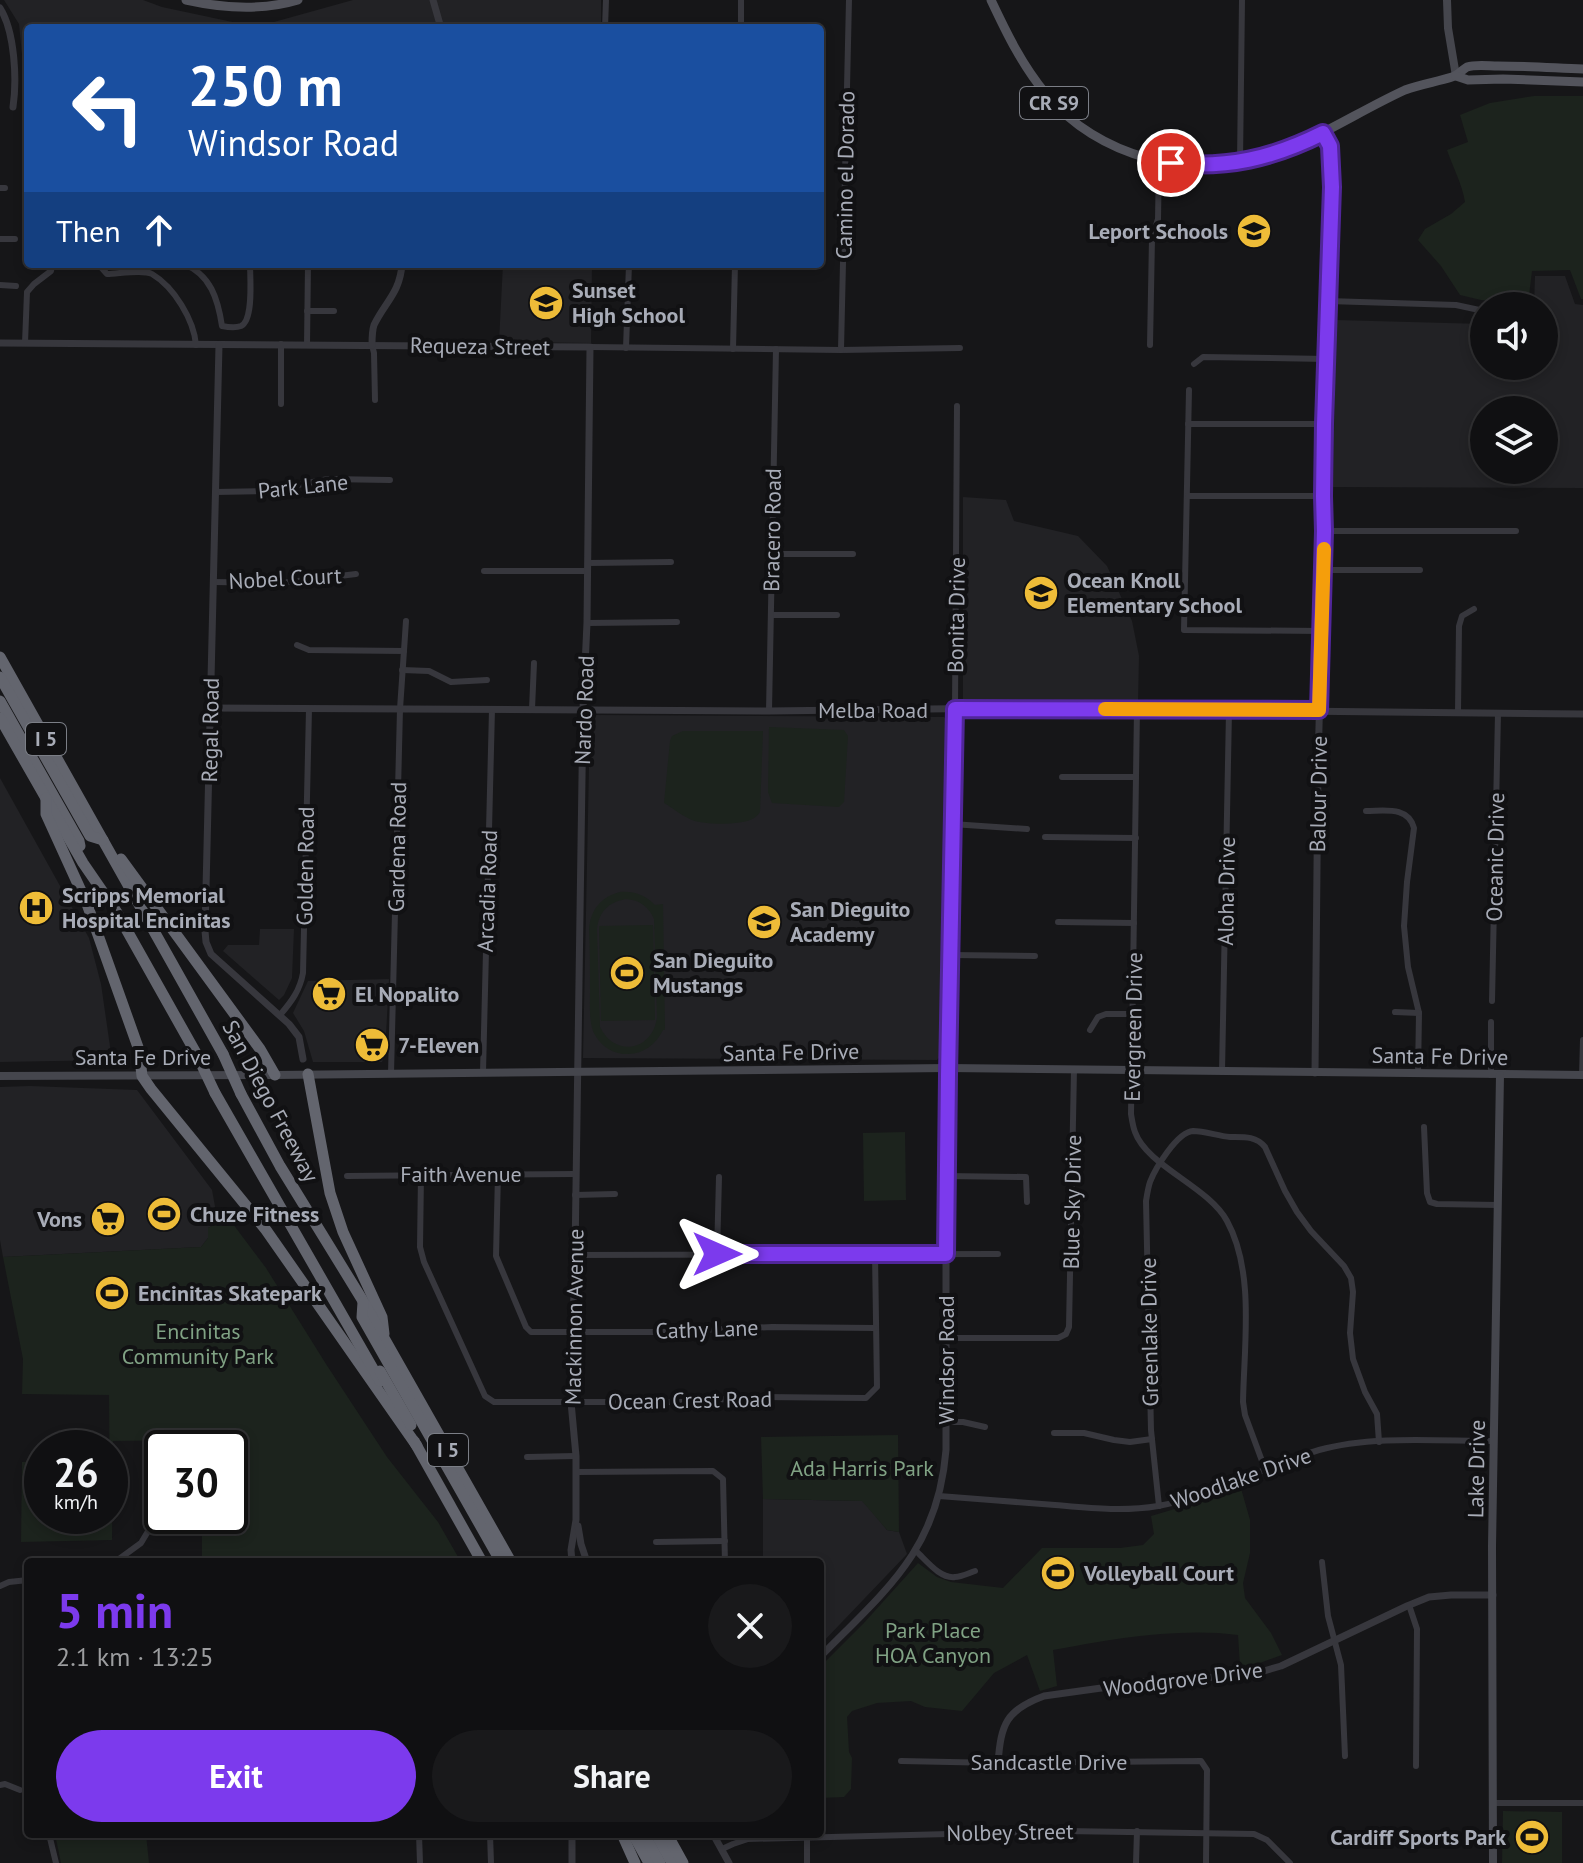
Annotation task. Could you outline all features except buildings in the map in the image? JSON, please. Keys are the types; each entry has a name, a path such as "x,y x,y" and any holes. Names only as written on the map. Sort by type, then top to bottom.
{"highway":[{"name":"San Diego Freeway","path":"0,657 223,1054 280,1166 363,1301 509,1558"},
{"path":"0,677 90,836 103,840"},
{"path":"0,701 79,841 83,863"},
{"name":"San Diego Freeway","path":"0,718 83,863 116,911 215,1093 480,1558"},
{"path":"46,798 46,814 87,904 139,1050 142,1076 266,1230 417,1446"},
{"path":"92,820 260,1049 275,1075"},
{"path":"308,1074 330,1193 343,1232 382,1317 385,1339"},
{"path":"363,1301 362,1317 499,1558"},
{"path":"342,1315 353,1323 488,1558"},
{"path":"624,1838 635,1863"},
{"path":"635,1838 649,1863"},
{"path":"646,1838 660,1863"},
{"path":"658,1838 672,1863"},
{"path":"669,1838 685,1863"}],"main road":[{"path":"186,0 206,5 250,8 298,0"},
{"name":"CR S9","path":"991,0 1024,66 1070,119 1119,148 1159,161 1197,165 1265,157 1302,143 1407,90 1456,76 1467,67 1583,69"},
{"path":"1447,0 1456,76"},
{"name":"CR S9","path":"1456,76 1468,80 1583,82"},
{"name":"Santa Fe Drive","path":"0,1076 948,1068 1583,1075"},
{"name":"Lake Drive","path":"1493,1863 1491,1629 1498,1205 1496,1075"}],"street":[{"path":"433,0 440,24"},
{"path":"605,24 606,0"},
{"path":"741,0 741,24"},
{"name":"Camino el Dorado","path":"841,350 849,0"},
{"path":"1240,162 1242,0"},
{"path":"0,8 8,22 13,55 13,107"},
{"name":"Balour Drive","path":"1315,1073 1324,424 1332,187 1330,146 1323,133"},
{"path":"1150,345 1152,238 1158,219 1159,161"},
{"path":"0,239 15,239"},
{"path":"25,343 27,292 52,268"},
{"path":"102,268 107,274 151,274 179,298 196,345"},
{"path":"190,268 209,284 219,306 222,326 219,345"},
{"path":"222,326 243,325 249,317 250,268"},
{"path":"307,345 308,268"},
{"path":"375,400 373,327 389,303 401,268"},
{"path":"626,348 629,268"},
{"path":"733,349 735,268"},
{"path":"0,285 16,286"},
{"path":"1328,301 1470,308"},
{"path":"307,311 334,311"},
{"name":"Requeza Street","path":"0,343 841,350 960,348"},
{"path":"281,344 281,404"},
{"name":"Regal Road","path":"219,345 206,942 211,954 297,1034 308,1074"},
{"name":"Nardo Road","path":"578,1072 590,347"},
{"name":"Bracero Road","path":"769,711 776,349"},
{"path":"1194,364 1203,357 1327,359"},
{"path":"1189,390 1184,630 1322,631"},
{"name":"Bonita Drive","path":"948,1068 957,406"},
{"path":"1188,424 1324,424"},
{"name":"Park Lane","path":"216,492 267,491 328,479 390,480"},
{"path":"1188,496 1323,496"},
{"path":"1324,531 1516,531"},
{"path":"772,554 853,554"},
{"path":"484,571 671,562"},
{"path":"1324,570 1420,570"},
{"name":"Nobel Court","path":"214,582 281,583 356,574"},
{"path":"1458,712 1459,626 1462,616 1474,609"},
{"path":"771,615 837,615"},
{"name":"Gardena Road","path":"391,1074 400,709 406,621"},
{"path":"587,623 677,622"},
{"path":"297,645 309,650 404,651"},
{"path":"532,709 534,663"},
{"path":"402,670 429,671 451,682 487,680"},
{"name":"Melba Road","path":"211,708 1137,709 1583,714"},
{"name":"Golden Road","path":"280,1015 301,986 303,973 309,709"},
{"name":"Arcadia Road","path":"483,1072 492,709"},
{"name":"Evergreen Drive","path":"1137,709 1131,1114 1135,1133 1144,1147 1215,1204 1227,1220 1238,1247 1245,1287 1243,1402 1265,1469"},
{"name":"Aloha Drive","path":"1222,1072 1229,711"},
{"name":"Oceanic Drive","path":"1492,1001 1498,713"},
{"path":"1062,777 1136,777"},
{"path":"1366,811 1401,812 1407,815 1414,828 1404,926 1408,967 1419,1013 1418,1074"},
{"path":"952,824 1027,829"},
{"path":"1045,837 1136,838"},
{"path":"1058,922 1134,923"},
{"path":"950,955 1035,956"},
{"path":"1395,1012 1419,1013"},
{"path":"1090,1030 1098,1017 1106,1014 1133,1014"},
{"path":"1491,1022 1496,1075"},
{"path":"1583,1040 1583,1075"},
{"name":"Windsor Road","path":"824,1653 886,1591 916,1551 944,1478 948,1068"},
{"name":"Blue Sky Drive","path":"946,1338 1058,1338 1066,1334 1071,1322 1074,1069"},
{"name":"Mackinnon Avenue","path":"572,1558 576,1456 571,1402 578,1072"},
{"path":"1424,1127 1430,1202 1498,1205"},
{"path":"1161,1162 1181,1136 1192,1131 1257,1140 1265,1147 1297,1212 1351,1278 1353,1359 1377,1414 1379,1442"},
{"name":"Greenlake Drive","path":"1159,1506 1152,1439 1146,1201 1150,1182 1161,1162"},
{"name":"Ocean Crest Road","path":"421,1174 420,1247 424,1262 485,1396 494,1402 688,1402 752,1397 863,1400 877,1387 875,1328"},
{"name":"Cathy Lane","path":"498,1174 496,1256 526,1327 531,1332 875,1328"},
{"name":"Faith Avenue","path":"347,1176 575,1174"},
{"path":"946,1176 1026,1177 1027,1202"},
{"path":"717,1254 719,1177"},
{"path":"575,1195 615,1194"},
{"path":"875,1254 875,1328"},
{"path":"575,1255 998,1254"},
{"path":"946,1422 985,1427"},
{"path":"1054,1433 1084,1433 1130,1442 1152,1439"},
{"name":"Woodlake Drive","path":"939,1496 1104,1509 1159,1506 1194,1497 1265,1469 1337,1446 1379,1442 1494,1441"},
{"path":"527,1457 576,1456"},
{"path":"576,1472 717,1473 723,1479 725,1558"},
{"path":"576,1520 586,1558"},
{"path":"120,1558 141,1543 146,1534"},
{"path":"656,1542 725,1541"},
{"path":"916,1551 946,1576 953,1578 975,1571"},
{"path":"1322,1562 1328,1616 1341,1665 1345,1756"},
{"path":"0,1586 24,1580"},
{"name":"Woodgrove Drive","path":"998,1763 1000,1740 1006,1722 1018,1708 1044,1696 1173,1678 1233,1677 1257,1673 1281,1666 1429,1597 1493,1595"},
{"path":"1409,1605 1417,1629 1416,1766"},
{"name":"Sandcastle Drive","path":"901,1761 1197,1760 1207,1770 1206,1832"},
{"path":"0,1785 20,1790"},
{"path":"1494,1803 1583,1803"},
{"name":"Nolbey Street","path":"824,1837 1065,1831 1254,1834 1267,1840 1290,1863"},
{"path":"1136,1863 1137,1831"},
{"path":"1206,1832 1206,1863"},
{"path":"50,1838 56,1863"},
{"path":"419,1838 420,1863"},
{"path":"490,1838 491,1863"},
{"path":"572,1838 572,1863"},
{"path":"715,1838 729,1863"},
{"name":"Nolbey Street","path":"722,1849 748,1839 778,1838"},
{"path":"807,1838 807,1863"}],"shaded area":[{"path":"4,0 143,0 242,24 24,24 24,75 19,24"},
{"path":"353,0 601,0 601,24 267,24"},
{"name":"Sunset High School","path":"503,268 592,268 591,343 499,342"},
{"path":"1535,276 1565,276 1575,304 1583,305 1583,488 1333,487 1336,320 1470,324 1470,380 1558,380 1558,292 1534,292"},
{"name":"Ocean Knoll Elementary School","path":"963,497 1006,500 1014,521 1078,536 1107,566 1132,621 1139,656 1138,703 963,702"},
{"name":"San Dieguito Academy","path":"594,715 944,717 948,721 942,1054 937,1060 583,1058 590,719"},
{"name":"Scripps Memorial Hospital Encinitas","path":"0,778 89,938 101,984 112,1060 0,1062"},
{"path":"260,929 294,929 292,978 279,1000 223,951 228,945 259,945"},
{"path":"389,979 382,1062 313,1062 304,1031 293,1013 308,981"},
{"path":"0,1087 137,1090 212,1190 218,1223 208,1228 208,1238 201,1247 3,1257 0,1240"},
{"path":"763,1499 863,1501 887,1530 899,1532 907,1554 824,1641 824,1558 763,1558"}],"green space":[{"path":"1534,96 1583,96 1583,299 1570,270 1532,271 1529,292 1470,292 1470,297 1460,295 1441,266 1418,240 1425,229 1465,202 1447,150 1468,142 1460,115 1490,103"},
{"path":"769,727 844,730 848,736 844,802 839,807 772,803 768,792"},
{"path":"683,731 763,731 760,812 756,817 737,823 698,822 664,803 670,741 672,736"},
{"path":"635,893 655,905 663,904 665,1030 649,1047 634,1054 617,1053 607,1048 599,1041 591,1022 590,922 598,905 613,894","holes":["626,899 643,905 654,919 657,1017 649,1037 633,1046 615,1043 600,1027 597,929 606,908"]},
{"name":"San Dieguito Mustangs","path":"653,925 655,1020 601,1021 599,926"},
{"path":"905,1132 906,1200 864,1201 863,1133"},
{"name":"Encinitas Community Park","path":"218,1223 233,1224 266,1268 387,1457 438,1522 459,1558 202,1558 202,1534 248,1534 248,1430 144,1430 144,1441 128,1441 128,1430 109,1430 109,1395 22,1394 23,1359 3,1257 201,1247 208,1238 208,1228"},
{"name":"Ada Harris Park","path":"898,1435 899,1532 887,1530 862,1501 763,1499 761,1437"},
{"name":"Encinitas Community Park","path":"22,1462 24,1534 112,1534 112,1540 21,1542"},
{"name":"Park Place HOA Canyon","path":"1240,1485 1250,1520 1250,1553 1243,1583 1245,1598 1271,1633 1282,1655 1240,1666 1238,1635 1193,1632 1122,1638 1053,1650 1057,1686 1040,1691 1027,1655 994,1673 962,1711 925,1707 911,1701 877,1703 852,1711 847,1717 852,1758 851,1789 844,1797 824,1798 824,1663 918,1563 937,1577 951,1582 1003,1588 1042,1548 1143,1545 1154,1534 1151,1516"},
{"name":"Cardiff Sports Park","path":"1503,1811 1562,1812 1562,1863 1502,1863"},
{"path":"56,1838 146,1838 149,1863 61,1863"}],"slow traffic":[{"path":"1105,709 1319,710 1324,549"}],"place":[{"name":"Leport Schools","path":"1254,231"},
{"name":"Sunset High School","path":"546,303"},
{"name":"Ocean Knoll Elementary School","path":"1041,593"},
{"name":"Scripps Memorial Hospital Encinitas","path":"36,908"},
{"name":"San Dieguito Academy","path":"764,922"},
{"name":"San Dieguito Mustangs","path":"627,973"},
{"name":"El Nopalito","path":"329,994"},
{"name":"7-Eleven","path":"372,1045"},
{"name":"Chuze Fitness","path":"164,1214"},
{"name":"Vons","path":"108,1219"},
{"name":"Encinitas Skatepark","path":"112,1293"},
{"name":"Volleyball Court","path":"1058,1573"},
{"name":"Cardiff Sports Park","path":"1532,1837"}],"route":[{"path":"717,1254 946,1254 955,709 1319,710 1332,187 1330,146 1323,133 1265,157 1240,162 1171,163"}]}
